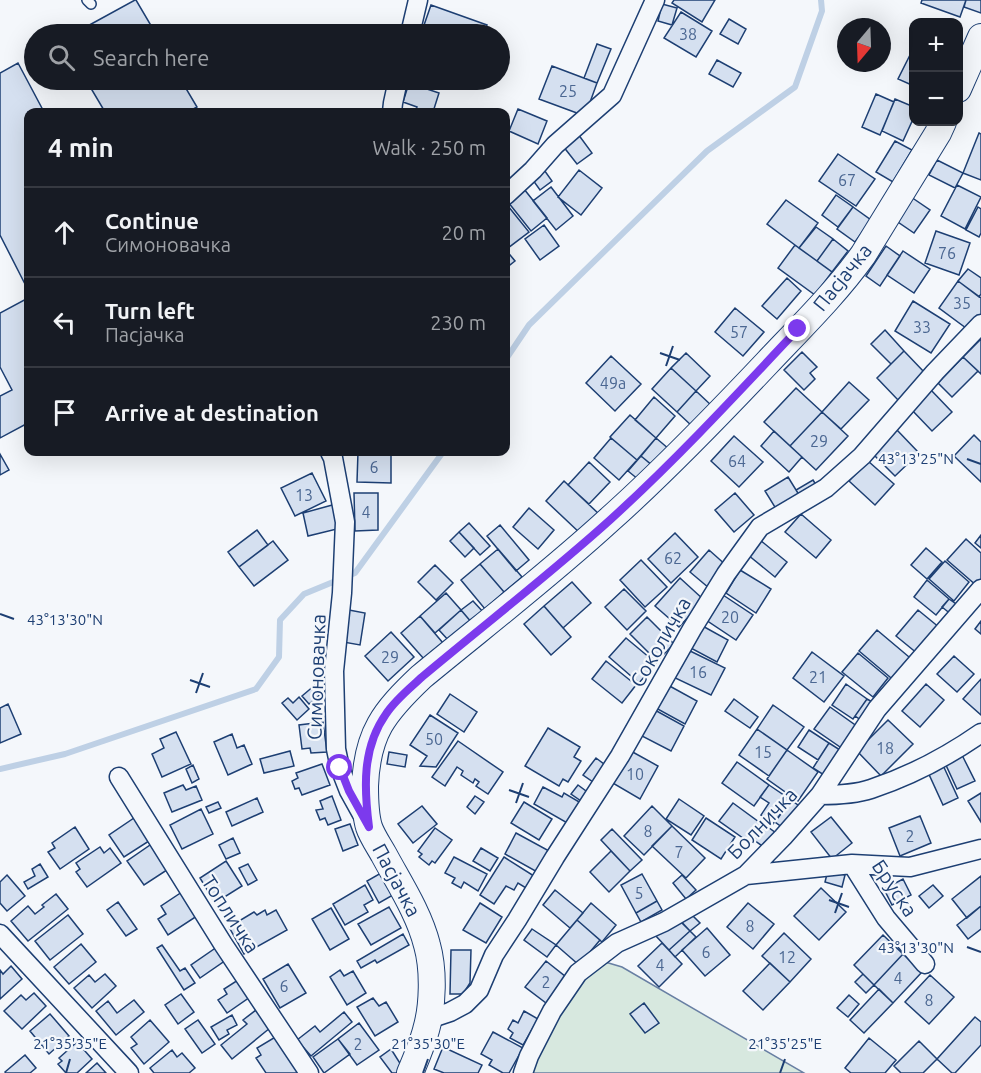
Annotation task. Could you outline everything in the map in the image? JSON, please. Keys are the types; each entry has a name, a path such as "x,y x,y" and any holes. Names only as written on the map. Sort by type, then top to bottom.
{"main road":[{"path":"963,78 981,37"},
{"name":"Пасјачка","path":"410,1073 426,1033 429,1019 430,961 427,945 412,909 369,827 365,797 367,762 373,736 401,696 611,519 760,370 850,273 890,212 941,126"}],"street":[{"path":"412,24 418,0"},
{"path":"510,191 555,145 612,95 655,0"},
{"path":"392,108 396,90"},
{"name":"Соколичка","path":"429,1019 465,1004 479,990 494,955 620,756 726,574 759,527 826,488 862,456 935,372 981,324"},
{"name":"Симоновачка","path":"332,456 345,522 342,593 334,671 336,749 349,791 369,827"},
{"name":"Болничка","path":"523,1073 552,1011 578,972 617,943 664,922 746,875 820,795 877,709 981,589"},
{"path":"820,795 870,789 921,768 981,733"},
{"name":"Топличка","path":"118,777 309,1073"},
{"path":"746,875 852,864 910,867 981,849"},
{"name":"Бруска","path":"852,864 886,918 925,964"},
{"path":"0,934 129,1073"}],"shaded area":[{"path":"595,959 622,967 804,1073 523,1073"}],"building":[{"path":"135,0 150,24 91,24"},
{"path":"674,0 715,0 702,22 672,3"},
{"path":"922,0 966,0 960,17 921,3"},
{"path":"966,0 981,0 981,13 964,7"},
{"path":"662,4 677,8 672,25 658,21"},
{"path":"431,5 484,24 424,24"},
{"path":"681,12 712,31 696,57 664,38"},
{"path":"729,19 746,29 738,44 720,34"},
{"path":"597,44 611,49 597,83 584,78"},
{"path":"909,57 909,84 898,79"},
{"path":"717,60 741,73 733,87 709,74"},
{"path":"18,63 24,74 24,90 32,90 42,108 24,108 24,282 0,235 0,73"},
{"path":"552,66 597,83 585,116 539,99"},
{"path":"92,90 187,90 197,107 195,108 103,108"},
{"path":"407,90 430,90 439,93 434,108 417,108 403,102"},
{"path":"876,94 894,102 880,135 862,127"},
{"path":"895,99 909,105 910,126 903,141 882,131"},
{"path":"518,109 547,121 538,144 510,131"},
{"path":"979,133 981,134 981,180 963,173"},
{"path":"578,134 592,153 577,164 563,146"},
{"path":"895,141 912,150 893,182 876,172"},
{"path":"838,154 875,179 856,206 819,181"},
{"path":"937,160 963,173 955,188 929,175"},
{"path":"542,167 552,181 540,190 530,176"},
{"path":"579,170 602,188 581,215 558,197"},
{"path":"957,185 981,197 965,229 941,216"},
{"path":"551,187 573,216 556,230 533,201"},
{"path":"524,189 547,218 531,231 510,205 510,200"},
{"path":"836,195 853,207 838,227 822,215"},
{"path":"911,197 930,210 914,233 895,220"},
{"path":"786,200 818,223 799,248 767,224"},
{"path":"853,207 871,220 855,242 837,229"},
{"path":"978,207 981,209 979,237 966,230"},
{"path":"510,208 529,232 510,246"},
{"path":"544,225 559,246 540,260 525,239"},
{"path":"816,227 833,239 817,261 799,248"},
{"path":"936,231 970,243 959,275 925,263"},
{"path":"833,239 848,251 832,272 817,261"},
{"path":"795,245 832,272 815,295 778,268"},
{"path":"886,246 900,256 880,286 866,276"},
{"path":"903,251 930,269 914,293 887,275"},
{"path":"510,255 515,261 510,265"},
{"path":"968,269 981,278 979,297 958,281"},
{"path":"787,278 801,291 777,319 762,306"},
{"path":"958,281 981,298 981,316 970,331 939,308"},
{"path":"24,300 24,425 0,438 0,396 12,390 0,367 0,313"},
{"path":"913,301 950,324 931,353 895,331"},
{"path":"735,308 764,332 743,356 715,332"},
{"path":"885,330 904,351 891,364 871,344"},
{"path":"981,339 981,374 963,357"},
{"path":"904,351 925,373 898,400 877,378"},
{"path":"802,352 817,367 810,373 815,379 804,390 784,370"},
{"path":"686,353 710,376 696,391 671,368"},
{"path":"611,356 641,384 615,411 586,383"},
{"path":"963,357 978,371 952,397 938,383"},
{"path":"671,368 696,391 677,412 652,389"},
{"path":"849,382 869,400 841,429 822,412"},
{"path":"796,388 822,412 790,446 764,422"},
{"path":"930,389 952,412 932,431 910,408"},
{"path":"696,391 712,406 692,426 677,412"},
{"path":"654,397 675,416 656,438 635,420"},
{"path":"822,412 848,436 816,470 790,446"},
{"path":"630,415 656,438 637,460 610,437"},
{"path":"897,430 919,453 895,476 873,454"},
{"path":"774,431 802,457 789,472 761,446"},
{"path":"974,435 981,442 981,482 954,456"},
{"path":"734,436 763,462 739,487 711,461"},
{"path":"611,438 637,460 619,480 594,458"},
{"path":"656,438 669,449 654,467 641,456"},
{"path":"0,454 9,470 0,475"},
{"path":"358,456 391,456 391,483 357,482"},
{"path":"641,456 652,465 639,480 628,471"},
{"path":"868,461 894,484 875,505 849,481"},
{"path":"589,462 610,482 589,504 568,485"},
{"path":"312,473 326,501 295,516 281,488"},
{"path":"788,477 801,498 778,512 765,491"},
{"path":"813,480 818,488 801,498 796,490"},
{"path":"564,481 600,515 582,535 546,501"},
{"path":"354,493 378,493 378,530 355,531"},
{"path":"735,493 754,515 734,532 715,510"},
{"path":"336,504 341,528 308,536 303,513"},
{"path":"529,508 554,530 538,549 513,527"},
{"path":"801,514 831,540 816,558 785,532"},
{"path":"469,523 490,546 480,555 459,532"},
{"path":"500,525 529,560 516,571 487,536"},
{"path":"257,530 268,545 239,567 228,552"},
{"path":"459,532 474,548 465,557 450,541"},
{"path":"675,533 698,557 671,583 648,559"},
{"path":"981,535 981,548 975,543"},
{"path":"966,539 981,553 981,582 977,586 947,560"},
{"path":"760,540 787,562 775,577 748,555"},
{"path":"273,541 288,560 254,586 239,567"},
{"path":"926,548 942,562 927,579 911,565"},
{"path":"498,549 522,577 504,592 480,564"},
{"path":"709,550 727,566 709,588 690,572"},
{"path":"641,560 667,587 645,607 620,580"},
{"path":"945,561 969,582 954,601 929,579"},
{"path":"480,564 504,592 485,609 461,580"},
{"path":"435,565 453,583 436,600 418,582"},
{"path":"740,570 771,589 756,613 726,593"},
{"path":"680,578 704,600 679,627 655,606"},
{"path":"927,580 949,599 936,615 914,597"},
{"path":"572,582 591,603 563,628 544,606"},
{"path":"624,589 646,611 627,630 605,607"},
{"path":"446,593 461,610 435,633 420,616"},
{"path":"723,595 753,615 736,640 706,620"},
{"path":"949,599 959,606 952,615 942,607"},
{"path":"473,601 484,613 472,623 461,610"},
{"path":"544,606 571,637 551,655 524,624"},
{"path":"349,610 365,613 360,645 343,642"},
{"path":"461,610 472,623 450,642 439,630"},
{"path":"918,610 940,628 918,654 896,636"},
{"path":"420,616 443,643 424,659 401,633"},
{"path":"647,617 674,644 657,661 630,634"},
{"path":"981,621 981,634 975,629"},
{"path":"699,624 728,640 717,662 687,646"},
{"path":"877,630 915,662 897,683 859,651"},
{"path":"391,632 414,657 388,681 365,656"},
{"path":"626,638 656,663 639,683 609,657"},
{"path":"684,648 725,668 711,695 671,676"},
{"path":"812,652 844,676 824,702 793,678"},
{"path":"858,653 888,678 873,697 842,672"},
{"path":"954,656 974,674 957,692 937,674"},
{"path":"606,661 636,685 622,703 592,679"},
{"path":"981,679 981,715 963,699"},
{"path":"666,684 697,701 685,724 654,707"},
{"path":"846,684 867,699 853,719 832,705"},
{"path":"926,684 944,700 920,727 902,711"},
{"path":"315,685 322,693 309,704 302,696"},
{"path":"450,694 477,712 464,732 437,714"},
{"path":"299,697 309,709 297,720 282,703 288,698 293,703"},
{"path":"734,699 758,717 750,728 725,711"},
{"path":"867,699 876,704 864,722 855,716"},
{"path":"8,704 21,734 0,743 0,708"},
{"path":"773,705 804,727 787,750 757,729"},
{"path":"830,707 858,727 843,749 814,729"},
{"path":"653,709 684,726 671,751 640,735"},
{"path":"430,715 458,733 436,767 420,766 427,756 410,745"},
{"path":"888,720 913,744 881,776 857,751"},
{"path":"323,722 327,752 311,753 310,748 302,749 299,725"},
{"path":"548,728 580,747 574,757 581,761 568,782 563,779 559,786 525,766"},
{"path":"757,729 787,750 769,776 739,755"},
{"path":"809,730 829,743 818,760 798,747"},
{"path":"176,732 191,764 162,777 152,754 164,748 160,739"},
{"path":"232,734 237,748 244,745 252,764 228,775 214,742"},
{"path":"458,741 503,772 488,794 476,786 479,782 475,779 473,783 461,775 463,771 457,767 445,786 432,777"},
{"path":"829,743 840,750 824,775 813,768"},
{"path":"629,750 658,766 640,799 611,782"},
{"path":"787,750 818,772 798,801 767,779"},
{"path":"290,751 294,766 264,773 260,759"},
{"path":"389,752 407,755 405,767 387,764"},
{"path":"962,755 975,781 957,789 945,763"},
{"path":"596,758 608,767 596,784 583,775"},
{"path":"737,762 769,785 754,806 722,783"},
{"path":"942,763 958,798 943,805 927,770"},
{"path":"322,764 330,785 302,795 299,788 295,789 292,781 298,778 296,773"},
{"path":"193,765 199,779 192,783 186,769"},
{"path":"183,785 186,790 196,786 202,800 172,812 164,793"},
{"path":"578,785 590,794 584,803 571,794"},
{"path":"769,785 791,800 773,824 761,815 769,803 760,797"},
{"path":"543,787 562,797 564,793 581,803 569,824 534,804"},
{"path":"981,793 981,822 968,801"},
{"path":"332,796 341,820 328,825 325,818 320,820 316,810 323,809 320,801"},
{"path":"475,796 484,802 475,814 467,807"},
{"path":"257,798 263,812 232,826 226,812"},
{"path":"679,799 704,816 691,835 666,819"},
{"path":"791,800 802,808 786,830 775,822"},
{"path":"218,802 221,808 209,813 206,807"},
{"path":"524,802 552,819 539,840 511,823"},
{"path":"733,803 763,825 750,843 719,821"},
{"path":"422,806 437,824 413,843 398,824"},
{"path":"652,806 672,826 644,855 624,836"},
{"path":"201,809 213,834 182,849 170,825"},
{"path":"920,816 931,843 900,856 889,828"},
{"path":"831,817 852,843 832,859 811,832"},
{"path":"134,818 149,841 124,857 109,835"},
{"path":"706,818 735,837 721,859 692,840"},
{"path":"350,824 358,845 343,851 335,829"},
{"path":"765,825 776,833 765,848 754,840"},
{"path":"672,826 705,858 686,878 652,846"},
{"path":"75,827 89,849 60,869 48,852 55,848 52,843"},
{"path":"435,828 452,840 435,863 432,861 429,865 419,857 422,854 418,851"},
{"path":"612,829 642,860 630,871 601,840"},
{"path":"516,833 551,852 539,873 505,854"},
{"path":"233,838 240,853 226,859 219,845"},
{"path":"153,843 170,868 144,885 127,861"},
{"path":"100,847 104,853 110,848 121,863 87,887 76,872 80,869 76,863"},
{"path":"481,848 498,858 490,871 473,861"},
{"path":"611,851 630,871 609,892 590,872"},
{"path":"454,857 487,874 478,891 464,882 461,888 452,883 455,878 445,873"},
{"path":"504,857 534,876 526,888 518,883 514,890 506,886 494,904 480,895"},
{"path":"226,861 242,886 215,903 200,878"},
{"path":"40,864 48,877 28,889 24,882 35,876 32,869"},
{"path":"248,864 257,880 248,885 239,868"},
{"path":"828,870 845,875 842,887 825,882"},
{"path":"381,873 393,895 379,903 367,881"},
{"path":"642,874 657,901 636,913 621,885"},
{"path":"7,875 25,896 7,911 0,903 0,882"},
{"path":"682,875 696,890 686,899 673,883"},
{"path":"981,876 981,906 967,918 952,899"},
{"path":"903,879 911,895 892,905 884,889"},
{"path":"365,885 373,900 364,905 368,912 345,925 333,904"},
{"path":"933,885 943,896 929,908 919,896"},
{"path":"821,888 846,912 819,940 794,916"},
{"path":"555,890 583,913 570,928 543,905"},
{"path":"182,892 197,916 168,935 158,919 166,914 161,906"},
{"path":"56,894 68,909 28,941 11,921 28,906 35,914"},
{"path":"657,901 662,910 641,922 636,913"},
{"path":"118,902 137,929 126,936 107,910"},
{"path":"480,903 502,917 486,943 463,930"},
{"path":"591,903 616,925 602,942 577,920"},
{"path":"748,903 774,924 753,949 727,927"},
{"path":"981,906 981,929 968,939 957,925"},
{"path":"389,907 401,928 371,945 358,924"},
{"path":"331,908 349,939 330,950 312,919"},
{"path":"265,910 267,915 276,910 287,930 244,954 229,927 254,912 257,915"},
{"path":"691,914 700,923 690,931 681,922"},
{"path":"68,915 83,934 50,960 35,941"},
{"path":"676,916 690,931 669,950 655,935"},
{"path":"577,920 600,940 579,965 556,945"},
{"path":"707,928 730,955 705,976 682,950"},
{"path":"532,929 556,945 547,957 524,940"},
{"path":"690,931 696,937 675,957 669,950"},
{"path":"784,933 811,959 790,982 762,956"},
{"path":"403,934 409,945 377,963 375,960 361,968 357,961"},
{"path":"883,935 903,954 874,985 854,965"},
{"path":"662,943 682,964 659,987 638,966"},
{"path":"81,944 96,962 69,984 54,967"},
{"path":"162,945 180,971 185,968 195,983 184,990 157,948"},
{"path":"217,947 226,960 200,978 191,965"},
{"path":"451,950 471,950 470,983 463,994 450,994"},
{"path":"903,954 922,972 893,1003 874,985"},
{"path":"546,961 566,977 546,1003 525,987"},
{"path":"770,963 790,982 763,1010 743,991"},
{"path":"288,964 306,993 280,1008 263,979"},
{"path":"11,966 22,979 0,999 0,970 3,974"},
{"path":"340,970 344,976 353,971 366,993 347,1005 330,977"},
{"path":"105,974 116,986 92,1008 74,988 89,975 95,982"},
{"path":"863,974 874,985 866,993 855,982"},
{"path":"930,975 954,997 929,1024 905,1002"},
{"path":"238,980 250,997 227,1013 218,1000 227,994 224,989"},
{"path":"879,989 893,1003 864,1033 850,1020"},
{"path":"34,993 46,1006 22,1029 4,1011 21,995 26,1000"},
{"path":"181,994 194,1012 178,1024 165,1005"},
{"path":"849,995 859,1004 848,1017 837,1008"},
{"path":"373,998 379,1006 386,1002 398,1022 375,1036 357,1007"},
{"path":"134,1000 144,1012 116,1035 96,1011 108,1001 117,1013"},
{"path":"644,1003 659,1023 645,1033 630,1014"},
{"path":"256,1010 270,1028 232,1059 221,1045 247,1024 243,1020"},
{"path":"524,1011 538,1019 523,1045 510,1038 513,1033 508,1029 513,1020 518,1023"},
{"path":"344,1012 352,1022 311,1056 297,1040 315,1026 320,1032"},
{"path":"50,1014 69,1036 49,1054 30,1031"},
{"path":"232,1015 237,1025 227,1030 229,1034 219,1040 211,1027"},
{"path":"975,1017 981,1022 981,1045 955,1073 952,1073 937,1059"},
{"path":"150,1020 169,1042 144,1064 131,1048 137,1044 131,1037"},
{"path":"198,1020 215,1044 202,1053 185,1029"},
{"path":"359,1023 379,1050 357,1065 338,1039"},
{"path":"493,1032 523,1048 509,1073 503,1073 489,1065 492,1060 481,1054"},
{"path":"277,1036 301,1073 266,1073 256,1058 261,1055 257,1048"},
{"path":"869,1038 896,1060 885,1073 851,1073 845,1068"},
{"path":"338,1039 350,1054 324,1073 313,1057"},
{"path":"919,1041 937,1059 923,1073 901,1073 894,1066"},
{"path":"77,1042 92,1059 77,1073 66,1073 58,1064 62,1061 59,1058"},
{"path":"443,1047 482,1065 478,1073 444,1073 434,1069"},
{"path":"391,1049 403,1068 396,1073 392,1073 380,1057"},
{"path":"172,1050 177,1057 182,1053 195,1068 189,1073 154,1073 150,1068"},
{"path":"25,1055 36,1068 30,1073 5,1072"},
{"path":"97,1063 106,1073 86,1073"}],"waterway":[{"path":"510,353 529,325 707,151 795,87 822,11 821,0"},
{"path":"0,769 65,754 256,689 279,657 280,620 304,594 355,573 440,456"}],"route":[{"path":"340,768 349,791 369,827 365,797 369,749 379,726 401,696 611,519 745,386 798,329"}]}
